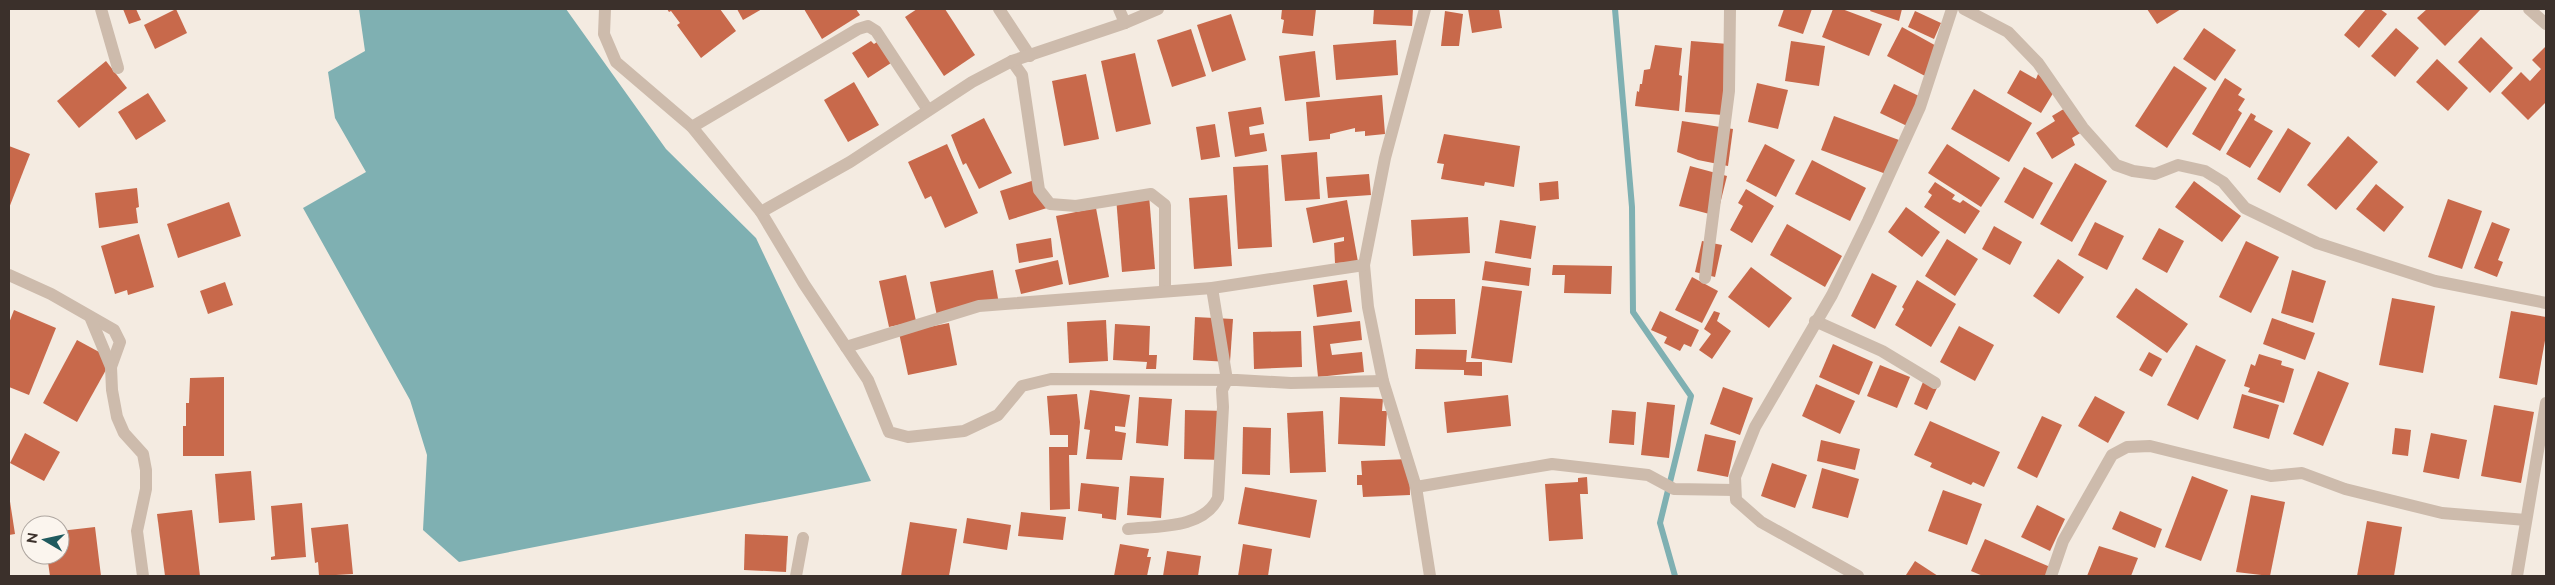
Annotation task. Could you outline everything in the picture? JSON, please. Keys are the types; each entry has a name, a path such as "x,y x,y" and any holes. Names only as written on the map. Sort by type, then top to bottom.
{"street":[{"path":"101,9 118,68"},
{"path":"605,9 604,34 616,62 692,128 761,212 804,284 868,380 889,432 908,437 964,430 998,415 1022,386 1051,380 1227,380 1291,383 1383,381"},
{"path":"999,9 1030,56"},
{"path":"1119,9 1124,23"},
{"path":"761,212 850,162 972,82 1012,61 1124,23 1158,9"},
{"path":"1425,9 1384,158 1364,266 1368,307 1383,381 1416,487 1430,576"},
{"path":"1705,278 1729,92 1730,9"},
{"path":"1858,576 1761,522 1736,500 1735,477 1755,427 1844,271 1920,107 1952,9"},
{"path":"1964,9 2008,32 2038,63 2083,128 2116,165 2132,171 2155,174 2178,165 2205,171 2223,182 2245,208 2317,243 2435,281 2546,303"},
{"path":"2529,9 2546,24"},
{"path":"692,128 858,29 868,26 876,31 928,110"},
{"path":"1012,61 1022,75 1039,190 1050,204 1076,206 1151,194 1165,205 1164,291"},
{"path":"846,347 979,306 1212,288 1364,266"},
{"path":"9,274 51,294 91,319 114,330 120,342 111,367"},
{"path":"1128,529 1187,523 1213,507 1218,498 1223,407 1222,390 1227,380 1212,288"},
{"path":"91,319 111,367 112,390 117,417 124,433 143,454 146,470 146,489 137,531 143,576"},
{"path":"1816,321 1882,351 1935,383"},
{"path":"2517,576 2546,403"},
{"path":"2051,576 2063,541 2112,455 2127,446 2150,446 2271,476 2302,473 2345,490 2442,513 2526,520"},
{"path":"1416,487 1552,464 1648,475 1674,489 1735,490"},
{"path":"796,576 803,538"}],"water":[{"path":"359,9 566,9 666,149 756,238 871,481 459,562 423,530 427,455 410,400 303,208 366,172 335,118 328,72 365,51"}],"building":[{"path":"123,9 136,9 141,20 129,24"},
{"path":"176,9 187,33 155,49 144,25"},
{"path":"667,9 720,9 736,31 701,58 677,25 680,23 671,11 669,12"},
{"path":"737,9 762,9 743,20"},
{"path":"804,9 856,9 860,15 822,39"},
{"path":"917,9 945,9 975,55 944,76 905,17"},
{"path":"1282,9 1316,9 1313,36 1282,33 1284,20 1281,19"},
{"path":"1374,9 1413,9 1412,26 1373,24"},
{"path":"1468,9 1499,9 1502,28 1472,33"},
{"path":"1784,9 1812,9 1803,34 1778,26"},
{"path":"1833,9 1842,9 1882,24 1869,56 1822,37"},
{"path":"1871,9 1902,9 1899,21 1870,11"},
{"path":"2147,9 2181,9 2157,24"},
{"path":"2366,9 2380,9 2387,14 2359,48 2344,35"},
{"path":"2427,9 2481,9 2445,46 2417,18"},
{"path":"1445,11 1463,14 1459,46 1441,46"},
{"path":"1915,11 1941,23 1934,39 1908,27"},
{"path":"1231,14 1246,60 1212,72 1197,25"},
{"path":"1902,27 1940,48 1925,76 1887,56"},
{"path":"2204,28 2236,50 2215,81 2183,59"},
{"path":"2396,28 2419,48 2395,77 2371,56"},
{"path":"1191,29 1206,76 1172,87 1157,40"},
{"path":"2481,37 2513,68 2490,93 2458,62"},
{"path":"1396,40 1398,75 1336,80 1333,45"},
{"path":"871,41 874,44 877,42 891,63 868,78 852,53"},
{"path":"1691,41 1728,44 1723,115 1685,112"},
{"path":"1791,41 1825,46 1819,86 1785,81"},
{"path":"1655,45 1682,48 1679,75 1682,76 1679,111 1635,106 1637,91 1639,92 1640,84 1642,84 1644,70 1650,69"},
{"path":"2546,46 2546,102 2528,120 2501,93 2521,72 2530,81 2541,69 2532,60"},
{"path":"1315,51 1320,97 1285,101 1279,56"},
{"path":"1135,53 1151,124 1116,132 1101,61"},
{"path":"2437,59 2468,88 2448,111 2416,82"},
{"path":"106,61 127,88 79,128 57,101"},
{"path":"2174,66 2207,88 2167,148 2135,126"},
{"path":"2020,70 2036,79 2038,74 2055,90 2041,113 2007,93"},
{"path":"1086,74 1099,139 1064,146 1052,81"},
{"path":"2225,78 2242,89 2238,95 2245,99 2238,110 2242,113 2220,151 2192,134"},
{"path":"854,82 879,125 848,142 824,100"},
{"path":"1757,83 1788,90 1778,129 1748,122"},
{"path":"1894,84 1921,97 1907,126 1880,113"},
{"path":"1974,89 2032,123 2009,162 1951,129"},
{"path":"148,93 166,121 136,140 118,112"},
{"path":"1382,95 1385,134 1365,136 1365,131 1355,132 1355,128 1330,134 1330,139 1309,141 1306,102"},
{"path":"1261,107 1264,124 1249,127 1250,135 1264,133 1267,151 1235,157 1228,112"},
{"path":"2067,107 2082,132 2072,138 2075,145 2052,159 2036,133 2055,121 2052,116"},
{"path":"2251,113 2256,116 2254,120 2273,131 2250,168 2226,154"},
{"path":"1834,116 1899,140 1886,174 1821,150"},
{"path":"984,118 1012,173 979,189 966,163 963,165 951,135"},
{"path":"1682,121 1733,129 1728,166 1698,160 1677,152"},
{"path":"1215,124 1220,157 1201,160 1196,127"},
{"path":"2288,128 2311,143 2280,193 2257,179"},
{"path":"1444,134 1520,146 1514,187 1485,182 1484,186 1441,179 1444,164 1437,163"},
{"path":"2348,136 2378,162 2336,210 2307,185"},
{"path":"947,144 978,213 945,228 931,196 925,199 908,162"},
{"path":"1765,144 1795,160 1776,197 1746,181"},
{"path":"1947,144 2000,178 1981,207 1928,173"},
{"path":"9,146 30,154 9,208"},
{"path":"1317,152 1320,199 1285,201 1281,155"},
{"path":"1812,160 1866,188 1850,221 1795,194"},
{"path":"2075,163 2107,181 2072,242 2040,224"},
{"path":"1268,165 1272,247 1238,249 1233,167"},
{"path":"1690,166 1727,176 1717,216 1679,206"},
{"path":"2024,167 2053,183 2033,219 2004,202"},
{"path":"1369,174 1371,195 1328,198 1326,177"},
{"path":"1041,178 1050,207 1009,220 1000,191"},
{"path":"1558,181 1559,199 1540,201 1539,183"},
{"path":"2194,181 2241,216 2222,242 2175,207"},
{"path":"1935,182 1955,195 1952,199 1960,203 1963,200 1980,211 1965,234 1924,207 1932,195 1928,192"},
{"path":"2376,184 2404,207 2384,232 2356,209"},
{"path":"137,188 139,207 136,208 138,223 99,228 95,193"},
{"path":"1746,189 1774,206 1752,243 1730,230 1743,206 1738,203"},
{"path":"1149,195 1155,269 1122,272 1116,197"},
{"path":"1227,195 1232,266 1194,269 1189,198"},
{"path":"2448,199 2482,211 2462,269 2428,257"},
{"path":"1347,200 1358,262 1335,263 1334,243 1344,241 1344,237 1313,243 1306,208"},
{"path":"229,202 241,236 178,258 167,224"},
{"path":"1906,207 1940,232 1922,257 1888,232"},
{"path":"1096,208 1109,277 1069,285 1056,216"},
{"path":"1468,217 1470,253 1413,256 1411,220"},
{"path":"1500,220 1536,226 1531,259 1495,253"},
{"path":"2095,222 2124,236 2107,270 2078,255"},
{"path":"2492,222 2510,229 2498,260 2503,262 2497,277 2474,268"},
{"path":"1787,224 1842,256 1825,287 1770,255"},
{"path":"1994,226 2022,242 2010,265 1982,249"},
{"path":"2159,228 2184,241 2167,273 2142,259"},
{"path":"139,234 154,287 128,295 127,290 115,294 101,246"},
{"path":"1051,238 1053,257 1019,263 1016,244"},
{"path":"1947,239 1978,259 1955,296 1925,276"},
{"path":"1702,241 1722,245 1715,277 1695,272"},
{"path":"2246,241 2279,257 2251,313 2219,297"},
{"path":"2058,259 2084,277 2059,314 2033,296"},
{"path":"1058,260 1063,284 1021,294 1015,270"},
{"path":"1485,261 1531,268 1529,286 1482,280"},
{"path":"1553,265 1612,266 1611,294 1564,293 1565,275 1552,275"},
{"path":"1751,267 1792,298 1769,328 1728,297"},
{"path":"993,270 999,304 937,316 930,282"},
{"path":"2292,270 2326,281 2313,323 2281,313"},
{"path":"1872,273 1897,286 1875,329 1851,316"},
{"path":"906,275 916,321 889,327 879,281"},
{"path":"1692,277 1718,291 1702,323 1675,310"},
{"path":"1347,280 1352,312 1317,317 1313,285"},
{"path":"1917,280 1956,304 1931,347 1895,325 1904,309 1902,307"},
{"path":"225,282 233,305 208,314 200,291"},
{"path":"1482,286 1522,291 1512,363 1471,358"},
{"path":"2136,288 2188,324 2167,353 2116,317"},
{"path":"2392,298 2435,306 2423,373 2379,365"},
{"path":"1415,299 1455,299 1456,334 1415,335"},
{"path":"14,310 56,328 29,395 9,387 9,323"},
{"path":"1660,311 1699,330 1691,347 1684,344 1680,351 1664,343 1667,337 1651,330"},
{"path":"1714,311 1720,313 1717,321 1731,331 1712,359 1699,350 1711,334 1704,329"},
{"path":"2511,311 2546,317 2546,335 2537,385 2499,378"},
{"path":"1195,317 1233,319 1230,362 1193,360"},
{"path":"2272,318 2315,333 2305,360 2263,344"},
{"path":"1106,320 1108,361 1069,363 1067,322"},
{"path":"1360,321 1362,340 1330,344 1332,355 1362,352 1364,372 1318,377 1313,326"},
{"path":"949,323 957,365 908,375 899,333"},
{"path":"1115,324 1150,326 1149,355 1157,355 1156,369 1146,369 1147,362 1113,360"},
{"path":"1959,326 1994,345 1975,381 1940,362"},
{"path":"1301,331 1302,367 1254,369 1253,332"},
{"path":"77,340 112,359 77,422 43,403"},
{"path":"1833,344 1873,362 1859,395 1819,377"},
{"path":"2196,345 2226,360 2198,420 2167,405"},
{"path":"1416,349 1467,350 1466,362 1482,362 1482,376 1464,375 1464,370 1415,369"},
{"path":"2149,352 2162,359 2152,377 2139,370"},
{"path":"2259,354 2282,361 2281,365 2294,369 2284,403 2248,392 2250,388 2244,386 2251,364 2255,366"},
{"path":"1880,365 1910,377 1897,408 1867,396"},
{"path":"2318,371 2349,383 2323,446 2293,434"},
{"path":"224,377 224,456 183,456 183,426 186,426 186,403 189,403 190,378"},
{"path":"1923,382 1937,388 1927,410 1914,404"},
{"path":"1816,384 1855,401 1840,434 1802,416"},
{"path":"1723,387 1753,398 1740,435 1710,424"},
{"path":"1090,390 1130,395 1125,427 1115,426 1115,431 1126,433 1122,460 1086,459 1090,430 1084,429"},
{"path":"1077,394 1080,422 1077,455 1069,455 1070,509 1050,510 1049,447 1068,447 1068,435 1050,435 1047,396"},
{"path":"2242,394 2279,405 2269,439 2233,428"},
{"path":"1508,395 1511,426 1447,433 1444,402"},
{"path":"2095,396 2125,412 2108,443 2078,426"},
{"path":"1139,397 1172,399 1168,446 1136,443"},
{"path":"1340,397 1383,399 1382,411 1387,411 1385,446 1338,444"},
{"path":"1647,402 1675,405 1669,458 1641,455"},
{"path":"2494,405 2534,412 2521,483 2481,476"},
{"path":"1185,410 1226,411 1224,460 1184,459"},
{"path":"1612,410 1636,412 1634,445 1609,443"},
{"path":"1323,411 1326,472 1290,473 1287,413"},
{"path":"2042,416 2062,425 2037,478 2017,468"},
{"path":"1930,421 2000,452 1984,487 1973,482 1971,485 1930,467 1932,463 1914,455"},
{"path":"1243,427 1271,428 1270,475 1242,474"},
{"path":"2395,428 2411,430 2408,456 2392,454"},
{"path":"25,433 60,452 44,481 10,463"},
{"path":"2431,433 2467,440 2459,479 2423,472"},
{"path":"1705,434 1736,441 1728,477 1697,471"},
{"path":"1821,440 1860,449 1855,470 1817,461"},
{"path":"1409,459 1410,495 1363,497 1362,485 1357,485 1357,475 1362,475 1361,461"},
{"path":"1772,463 1807,475 1795,508 1761,496"},
{"path":"1822,468 1859,479 1848,518 1812,508"},
{"path":"251,471 255,520 219,523 215,474"},
{"path":"1130,476 1164,478 1161,518 1127,515"},
{"path":"2192,476 2228,490 2201,561 2165,547"},
{"path":"1587,477 1588,494 1580,494 1583,539 1549,541 1545,484 1578,482 1578,478"},
{"path":"1081,483 1119,487 1116,520 1102,518 1102,514 1078,511"},
{"path":"1245,487 1317,500 1310,538 1238,524"},
{"path":"1943,490 1982,504 1967,545 1928,531"},
{"path":"9,495 15,534 9,535"},
{"path":"2251,495 2285,502 2270,576 2236,572"},
{"path":"302,503 306,557 271,560 271,557 275,556 271,506"},
{"path":"2037,505 2065,519 2050,551 2021,537"},
{"path":"192,510 200,576 165,576 157,514"},
{"path":"2120,511 2162,529 2155,548 2112,529"},
{"path":"1021,512 1066,517 1063,540 1018,536"},
{"path":"967,518 1011,525 1007,550 963,543"},
{"path":"2367,521 2402,527 2394,576 2357,576"},
{"path":"910,522 957,529 949,576 901,576"},
{"path":"348,524 353,574 319,576 318,562 315,563 311,528"},
{"path":"95,527 101,576 50,576 48,565 70,565 70,530"},
{"path":"745,534 788,536 786,572 744,570"},
{"path":"1985,539 2055,569 2052,576 1983,576 1971,571"},
{"path":"1120,544 1149,549 1147,557 1151,557 1147,576 1114,576"},
{"path":"1243,544 1272,549 1268,576 1238,576"},
{"path":"2099,546 2138,558 2131,576 2087,576"},
{"path":"1167,551 1201,556 1198,576 1163,576"},
{"path":"1915,561 1938,576 1906,575"}],"waterway":[{"path":"1615,9 1632,207 1633,312 1691,396 1660,523 1675,576"}]}
